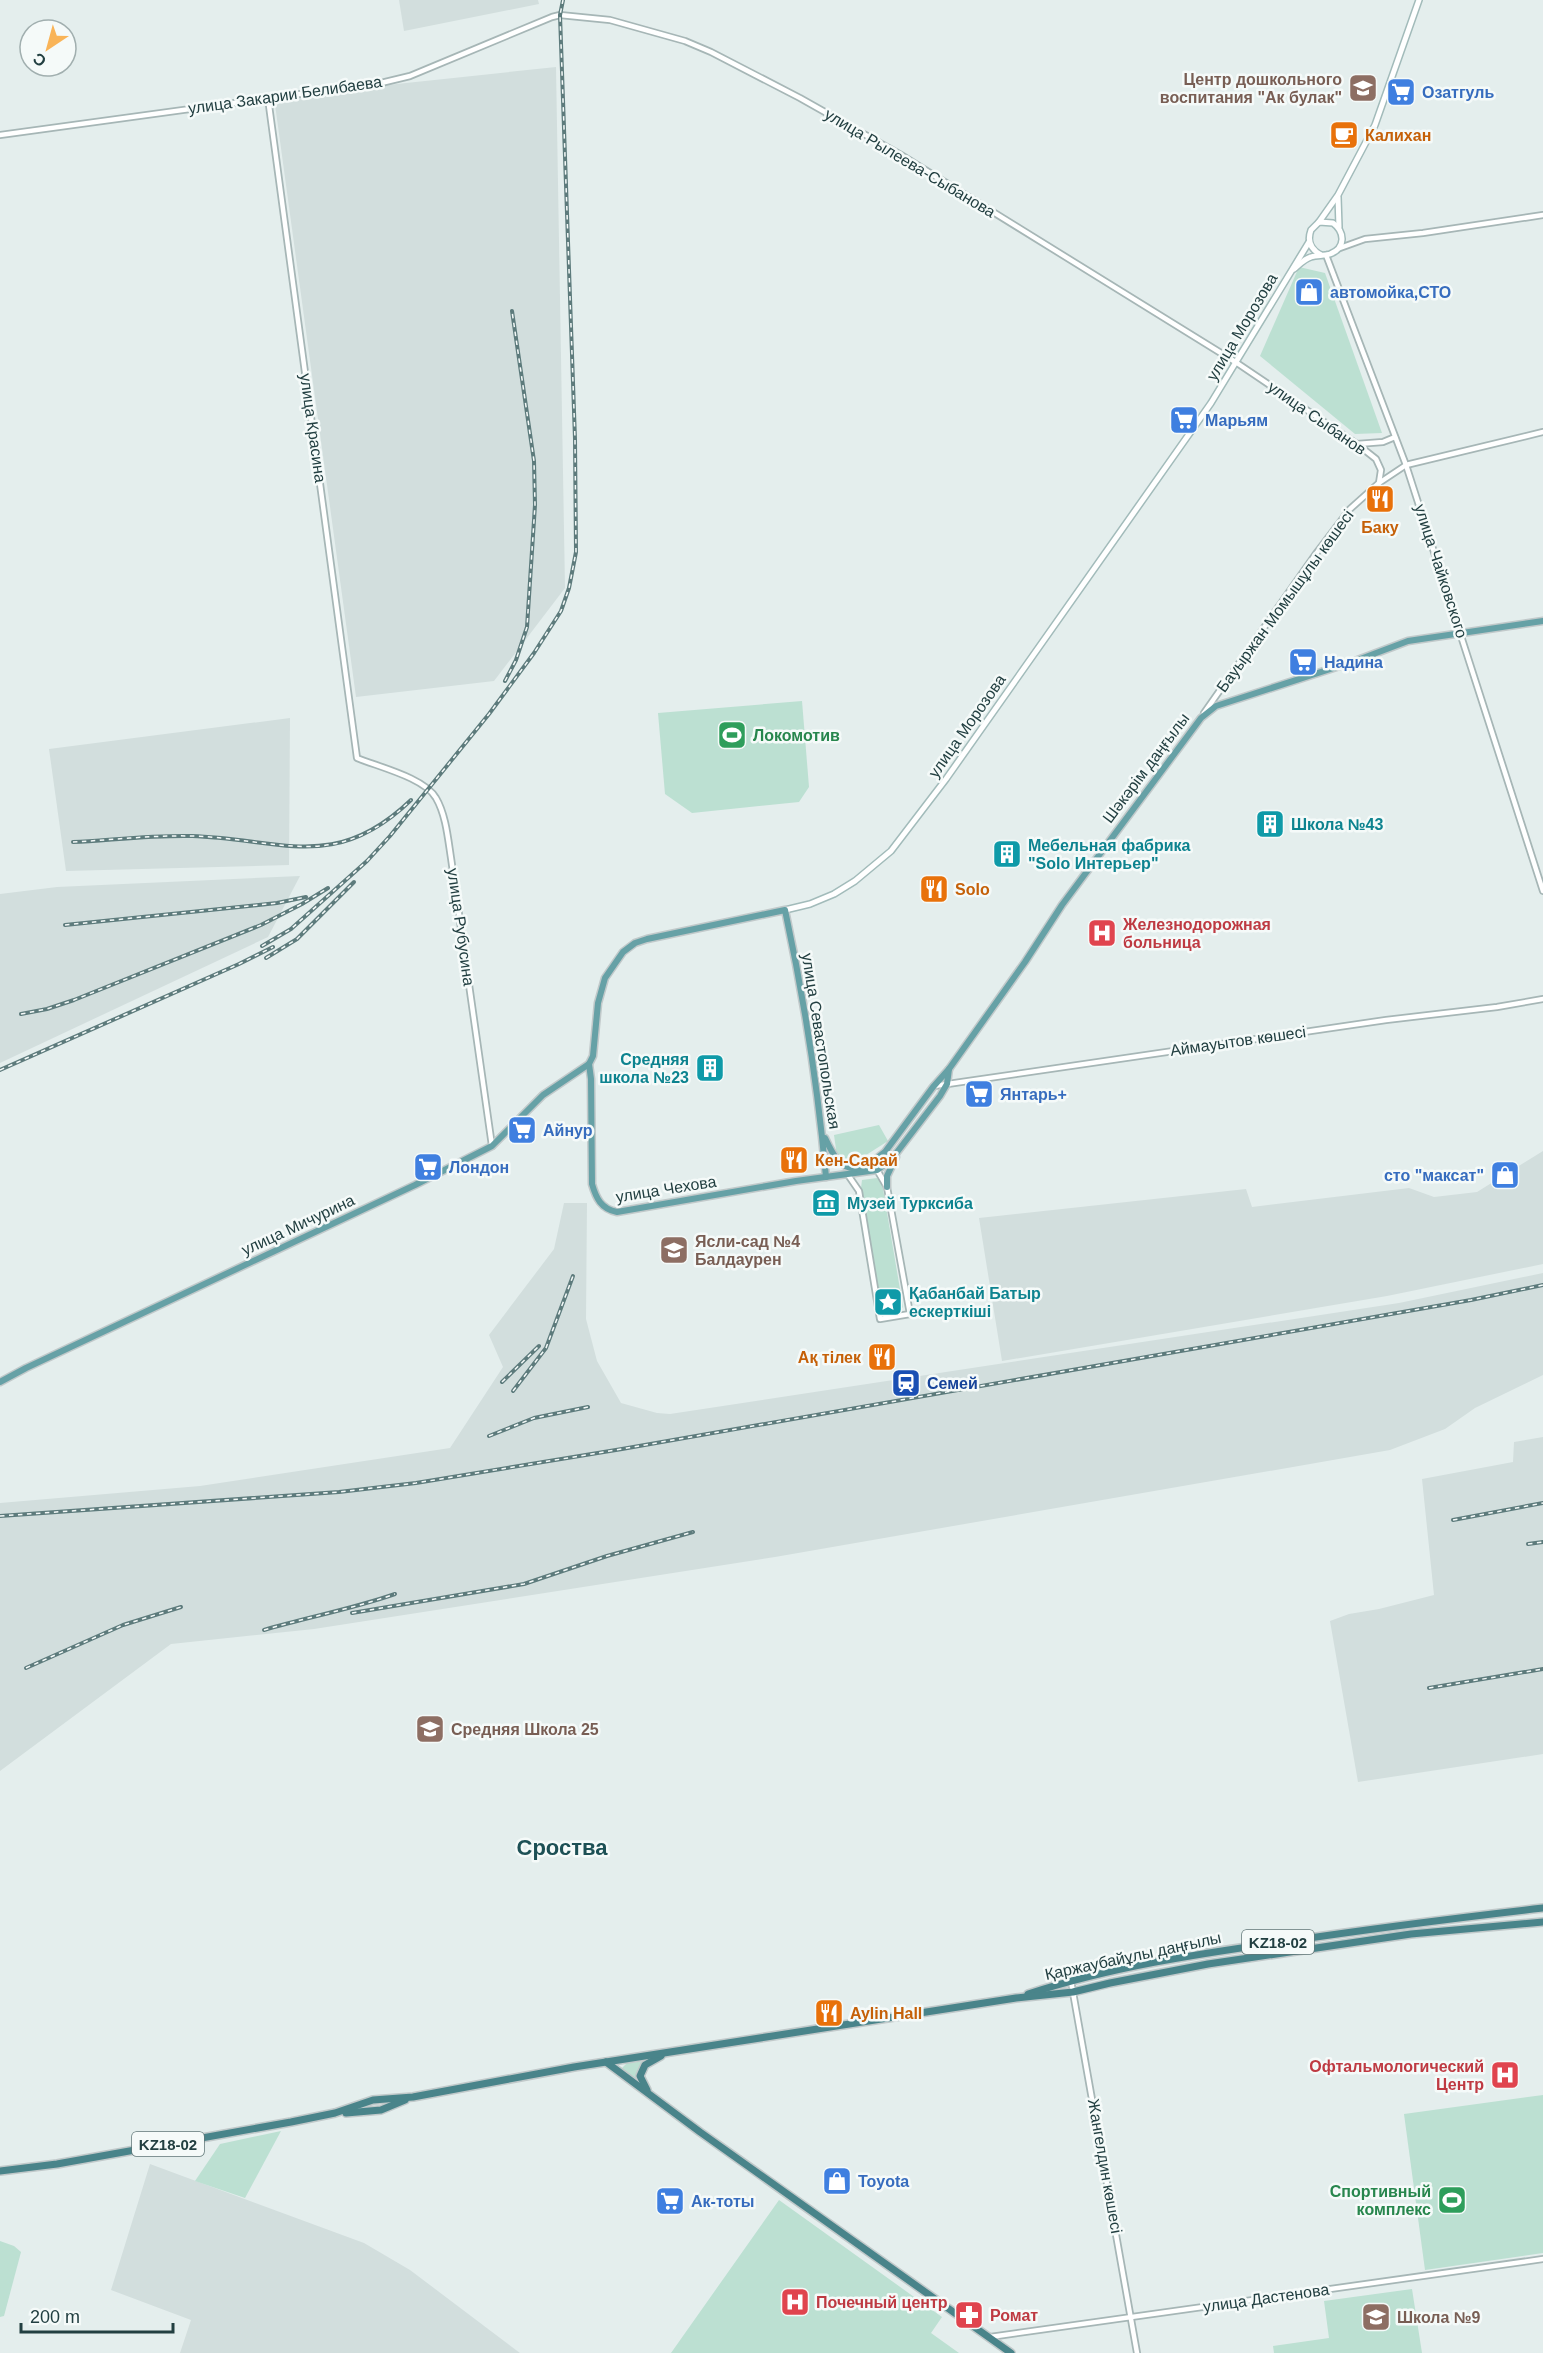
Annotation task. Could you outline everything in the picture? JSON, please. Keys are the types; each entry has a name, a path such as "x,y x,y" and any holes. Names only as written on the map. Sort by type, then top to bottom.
{"highway":[{"name":"Қаржаубайұлы даңғылы","path":"1016,1998 1071,1980 1202,1953 1543,1908"},
{"name":"Қаржаубайұлы даңғылы","path":"606,2062 1016,1998 1073,1992 1208,1964 1412,1934 1543,1922"},
{"path":"660,2102 644,2087 640,2076 645,2065 657,2057 679,2050"},
{"path":"606,2062 1011,2353"},
{"name":"KZ18-02","path":"335,2113 371,2112 385,2104 413,2097 606,2062"},
{"path":"574,2067 601,2066 624,2075"},
{"path":"369,2102 371,2112"},
{"name":"KZ18-02","path":"0,2171 57,2164 335,2113 369,2102 385,2104"}],"main road":[{"path":"1338,195 1339,227 1343,238 1340,248 1323,255 1311,248 1309,242 1311,230 1338,195 1375,125 1419,0"},
{"path":"1319,222 1326,221 1339,227"},
{"name":"улица Морозова","path":"589,1064 593,1056 598,1003 605,978 622,952 635,943 647,939 810,904 834,894 855,881 891,851 958,762 1177,453 1237,363 1309,242"},
{"name":"улица Морозова","path":"1291,272 1307,258 1323,255"},
{"name":"Шәкәрім даңғылы","path":"863,1169 885,1152 949,1069 1025,962 1062,905 1201,718 1216,706 1355,662 1408,641 1543,621"},
{"name":"улица Севастопольская","path":"785,910 796,962 822,1132 826,1177"},
{"name":"улица Мичурина","path":"0,1382 376,1204 492,1146 543,1095 589,1064"},
{"name":"улица Чехова","path":"589,1064 592,1184 595,1197 609,1210 617,1212 848,1175 863,1169 877,1170"},
{"name":"Шәкәрім даңғылы","path":"877,1170 891,1160 940,1096 947,1084 949,1069"},
{"path":"822,1132 835,1157 844,1167 863,1169"},
{"path":"886,1187 887,1176 899,1150"}],"street":[{"name":"улица Закарии Белибаева","path":"0,135 381,83 410,76 470,49 560,15"},
{"name":"улица Рылеева-Сыбанова","path":"560,15 610,20 685,40 742,67 901,155 1237,363"},
{"name":"улица Красина","path":"268,98 357,758"},
{"path":"1340,248 1365,239 1423,233 1543,215"},
{"name":"улица Чайковского","path":"1323,255 1406,465 1543,891"},
{"name":"улица Сыбанов","path":"1237,363 1376,459 1381,470 1379,483"},
{"name":"Бауыржан Момышұлы көшесі","path":"1201,718 1315,555 1350,509 1379,483 1406,465 1543,432"},
{"path":"1357,444 1395,437"},
{"name":"улица Рубусина","path":"357,758 423,785 437,799 445,824 451,858 492,1146"},
{"name":"Аймауытов көшесі","path":"933,1087 1376,1021 1497,1007 1543,999"},
{"path":"863,1169 859,1191 879,1319 910,1314 886,1187 877,1170"},
{"path":"848,1175 859,1191"},
{"name":"Жангелдин көшесі","path":"1071,1980 1126,2279 1137,2353"},
{"name":"улица Дастенова","path":"990,2337 1543,2259"}],"shaded area":[{"path":"399,0 538,0 539,4 404,31"},
{"path":"556,67 565,588 494,681 356,697 274,97"},
{"path":"290,718 289,865 66,871 49,749"},
{"path":"300,876 268,937 0,1063 0,894 57,887"},
{"path":"1543,1151 1543,1264 1387,1296 1002,1361 979,1218 1246,1189 1252,1207 1409,1188 1434,1197 1477,1192"},
{"path":"564,1203 587,1203 586,1319 597,1361 621,1403 657,1413 670,1414 1399,1303 1543,1273 1543,1375 1475,1408 1445,1429 1390,1450 775,1557 314,1629 171,1644 0,1771 0,1503 200,1486 450,1448 503,1367 489,1335 554,1249"},
{"path":"1543,1437 1543,1754 1358,1782 1330,1621 1349,1614 1434,1595 1422,1479 1513,1462 1514,1442"},
{"path":"150,2164 364,2243 410,2270 520,2353 180,2353 191,2320 111,2290"}],"green space":[{"path":"1299,267 1325,273 1382,433 1355,434 1260,356"},
{"name":"Локомотив","path":"802,701 809,787 799,802 692,813 665,794 658,713"},
{"path":"879,1125 888,1141 863,1157 838,1163 834,1135"},
{"path":"877,1178 882,1183 903,1307 898,1313 885,1314 880,1309 861,1188 862,1180"},
{"path":"648,2061 639,2073 640,2087 624,2075 622,2068 627,2063"},
{"path":"1543,2095 1543,2253 1425,2270 1404,2114"},
{"path":"281,2131 245,2198 195,2181 220,2144"},
{"path":"779,2200 942,2317 931,2333 959,2353 671,2353"},
{"path":"0,2241 14,2246 21,2252 4,2316 0,2317"},
{"path":"1412,2289 1422,2353 1274,2353 1273,2346 1329,2338 1324,2301"}],"railway":[{"path":"262,946 291,929 367,861 390,836 489,714 534,653 561,611 569,588 576,552 575,439 560,15 563,0"},
{"path":"505,681 516,660 527,627 535,505 534,461 512,311"},
{"path":"73,842 192,836 281,845 332,844 357,837 383,823 411,800"},
{"path":"266,958 297,939 354,882"},
{"path":"21,1014 47,1009 74,1000 261,925 328,888"},
{"path":"65,925 277,903 306,897"},
{"path":"0,1070 273,947"},
{"path":"513,1391 546,1348 573,1276"},
{"path":"0,1516 339,1492 416,1483 1471,1300 1543,1285"},
{"path":"502,1382 539,1346"},
{"path":"489,1436 534,1418 588,1407"},
{"path":"1453,1520 1543,1503"},
{"path":"352,1613 524,1584 607,1556 693,1532"},
{"path":"1528,1544 1543,1542"},
{"path":"264,1630 395,1594"},
{"path":"26,1668 123,1625 181,1607"},
{"path":"1429,1688 1543,1669"}],"place":[{"name":"Центр дошкольного воспитания \"Ак булак\"","path":"1363,88"},
{"name":"Oзатгуль","path":"1401,92"},
{"name":"Калихан","path":"1344,135"},
{"name":"автомойка,СТО","path":"1309,292"},
{"name":"Марьям","path":"1184,420"},
{"name":"Баку","path":"1380,499"},
{"name":"Надина","path":"1303,662"},
{"name":"Локомотив","path":"732,735"},
{"name":"Школа №43","path":"1270,824"},
{"name":"Мебельная фабрика \"Solo Интерьер\"","path":"1007,854"},
{"name":"Solo","path":"934,889"},
{"name":"Железнодорожная больница","path":"1102,933"},
{"name":"Средняя школа №23","path":"710,1068"},
{"name":"Янтарь+","path":"979,1094"},
{"name":"Айнур","path":"522,1130"},
{"name":"Кен-Сарай","path":"794,1160"},
{"name":"Лондон","path":"428,1167"},
{"name":"сто \"максат\"","path":"1505,1175"},
{"name":"Музей Турксиба","path":"826,1203"},
{"name":"Ясли-сад №4 Балдаурен","path":"674,1250"},
{"name":"Қабанбай Батыр ескерткіші","path":"888,1302"},
{"name":"Ақ тілек","path":"882,1357"},
{"name":"Семей","path":"906,1383"},
{"name":"Средняя Школа 25","path":"430,1729"},
{"name":"Aylin Hall","path":"829,2013"},
{"name":"Офтальмологический Центр","path":"1505,2075"},
{"name":"Toyota","path":"837,2181"},
{"name":"Спортивный комплекс","path":"1452,2200"},
{"name":"Ак-тоты","path":"670,2201"},
{"name":"Почечный центр","path":"795,2302"},
{"name":"Ромат","path":"969,2315"},
{"name":"Школа №9","path":"1376,2317"}],"district":[{"name":"Сроства","path":"562,1847"}]}
